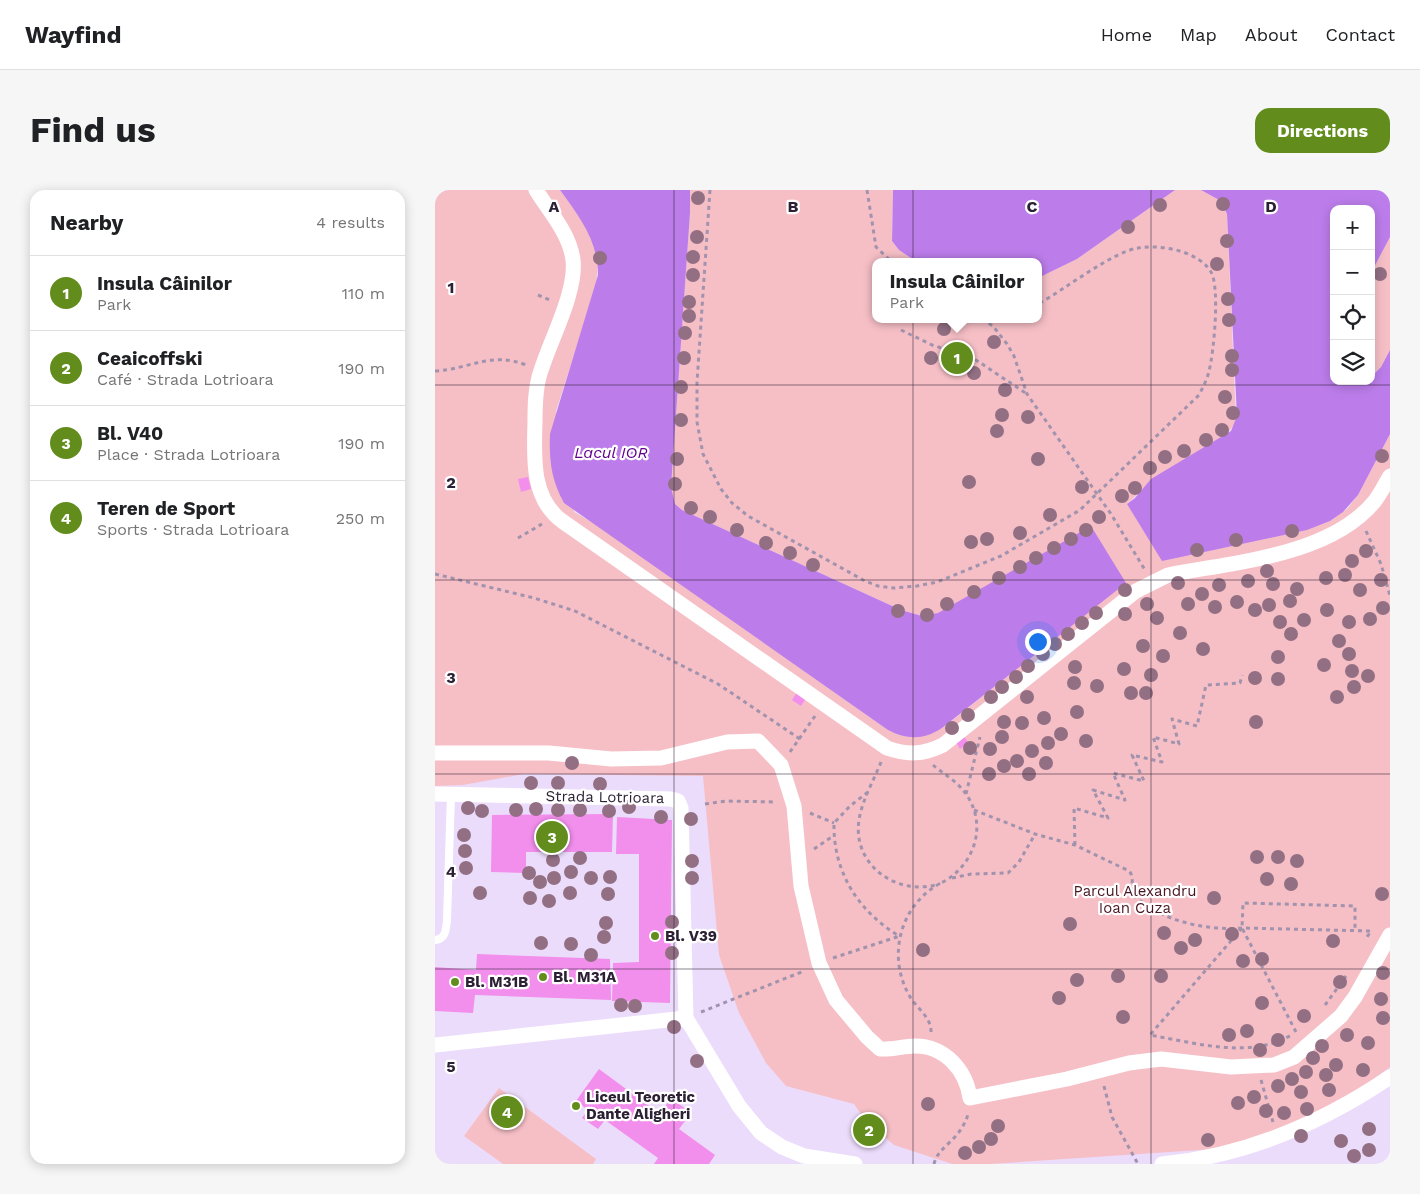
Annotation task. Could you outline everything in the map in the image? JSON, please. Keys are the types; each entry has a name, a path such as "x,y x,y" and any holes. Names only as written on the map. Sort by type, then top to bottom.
{"street":[{"path":"535,190 565,236 571,250 573,263 569,291 541,370 535,403 535,471 541,493 556,517 887,748 908,754 927,752 943,745 1136,591 1152,581 1168,575 1293,550 1334,535 1357,519 1375,502 1390,477"},
{"path":"435,754 549,753 611,759 661,758 727,742 758,741 781,765 794,806 801,886 819,963 836,1000 873,1044 887,1049 908,1046 931,1048 945,1056 958,1067 966,1082 970,1098 1100,1071 1129,1063 1161,1059 1231,1067 1274,1065 1294,1057 1341,1016 1355,997 1387,941"},
{"name":"Strada Lotrioara","path":"435,794 671,799 678,801 681,808 686,1018 726,1086 749,1120 772,1141 807,1160 855,1164"},
{"path":"435,1045 686,1018"},
{"path":"1162,1164 1193,1161 1267,1142 1355,1100 1390,1077"}],"lane":[{"path":"435,940 440,939 445,934 446,927 451,794"}],"path":[{"path":"710,190 697,382 697,422 703,454 711,471 732,502 748,516 865,581 878,586 894,588 937,582 1001,556 1072,515 1199,395 1206,382 1212,353 1215,280 1207,266 1195,257 1158,247 1140,247 1119,255 1042,302"},
{"path":"867,190 876,247 888,258"},
{"path":"988,323 993,326 1014,356 1027,394 1097,492 1152,581"},
{"path":"901,330 932,345 973,358 1027,394"},
{"path":"435,371 496,358 509,359 541,370"},
{"path":"518,538 556,517"},
{"path":"1357,519 1376,551 1390,596"},
{"path":"435,574 534,598 575,612 717,684 799,739 824,704"},
{"path":"1075,845 1074,808 1108,818 1093,790 1125,800 1113,773 1144,781 1132,755 1162,762 1153,737 1179,744 1172,719 1197,726 1206,685 1240,683 1242,675"},
{"path":"966,795 987,710"},
{"path":"887,748 861,814 859,830 862,847 869,862 885,878 900,885 923,888 971,874 1008,872 1019,862 1035,834"},
{"path":"933,765 966,795 974,810 977,832 973,849 965,864 949,879"},
{"path":"869,791 850,806 834,823 838,864 855,895 880,924 900,936"},
{"path":"705,804 726,801 778,802"},
{"path":"794,806 834,823"},
{"path":"974,810 1035,834 1075,845 1129,870 1132,876 1134,895 1174,919 1224,929 1371,931 1363,944"},
{"path":"931,1048 931,1023 909,996 899,970 898,953 900,936 905,920 914,906 939,884"},
{"path":"1296,1032 1243,928 1243,903 1355,906 1355,930"},
{"path":"1243,928 1151,1035 1215,1046 1251,1048 1269,1045 1302,1028"},
{"path":"686,1018 819,963 900,936"},
{"path":"1367,937 1387,941"},
{"path":"1321,1010 1348,972"},
{"path":"1100,1071 1112,1117 1137,1164"},
{"path":"1263,1085 1274,1127"},
{"path":"934,1164 937,1156 955,1140 965,1126 970,1098"}],"green space":[{"name":"Parcul Alexandru Ioan Cuza","path":"435,190 560,190 587,227 593,239 598,261 596,286 556,411 574,512 597,525 896,734 919,737 942,728 1125,583 922,616 901,610 682,510 675,504 671,487 690,190 893,190 892,241 899,250 911,258 872,258 872,323 1042,323 1042,276 1077,259 1175,190 1201,190 1221,201 1227,214 1236,422 1226,435 1143,489 1127,504 1299,532 1330,521 1348,508 1358,495 1390,434 1390,1067 1330,1111 1266,1137 1215,1149 990,1164 952,1164 894,1145 865,1120 854,1104 786,1086 766,1063 739,1013 719,955 703,776 524,774 463,785 435,786"},
{"path":"1390,237 1390,350 1381,367 1375,373 1375,295 1375,265"},
{"path":"499,1088 596,1159 593,1164 503,1164 464,1136"}],"water":[{"name":"Lacul IOR","path":"560,190 690,190 671,487 675,504 682,510 901,610 922,616 938,613 1091,526 1126,583 942,728 922,737 902,736 888,730 564,503 556,486 552,469 550,434 598,275 595,251 587,230"},
{"path":"893,190 1175,190 1077,259 1042,276 1042,258 911,258 899,250 892,241"},
{"path":"1201,190 1390,190 1390,237 1375,265 1375,205 1330,205 1330,385 1375,385 1375,373 1381,367 1390,350 1390,434 1358,495 1343,512 1330,521 1307,530 1162,561 1127,504 1135,498 1151,479 1231,431 1237,416 1227,214 1221,201"}],"building":[{"path":"528,477 531,489 521,492 518,479"},
{"path":"797,692 806,698 801,706 792,700"},
{"path":"964,736 968,743 960,749 956,742"},
{"path":"613,814 612,852 526,852 526,873 491,872 492,815"},
{"name":"Bl. V39","path":"617,817 672,820 670,1003 612,1001 613,963 639,962 639,854 616,854"},
{"name":"Bl. M31A","path":"477,954 610,959 611,1000 475,995 473,1013 435,1011 435,967 476,970"},
{"path":"599,1069 660,1114 671,1098 691,1113 679,1129 715,1155 709,1164 654,1164 658,1158 605,1120 598,1129 582,1118 588,1110 576,1101"}],"place":[{"name":"Insula Câinilor","path":"957,358"},
{"name":"Bl. V40","path":"552,837"},
{"name":"Bl. V39","path":"655,936"},
{"name":"Bl. M31A","path":"543,977"},
{"name":"Bl. M31B","path":"455,982"},
{"name":"Liceul Teoretic Dante Aligheri","path":"576,1106"},
{"name":"Teren de Sport","path":"507,1112"},
{"name":"Ceaicoffski","path":"869,1130"}]}
